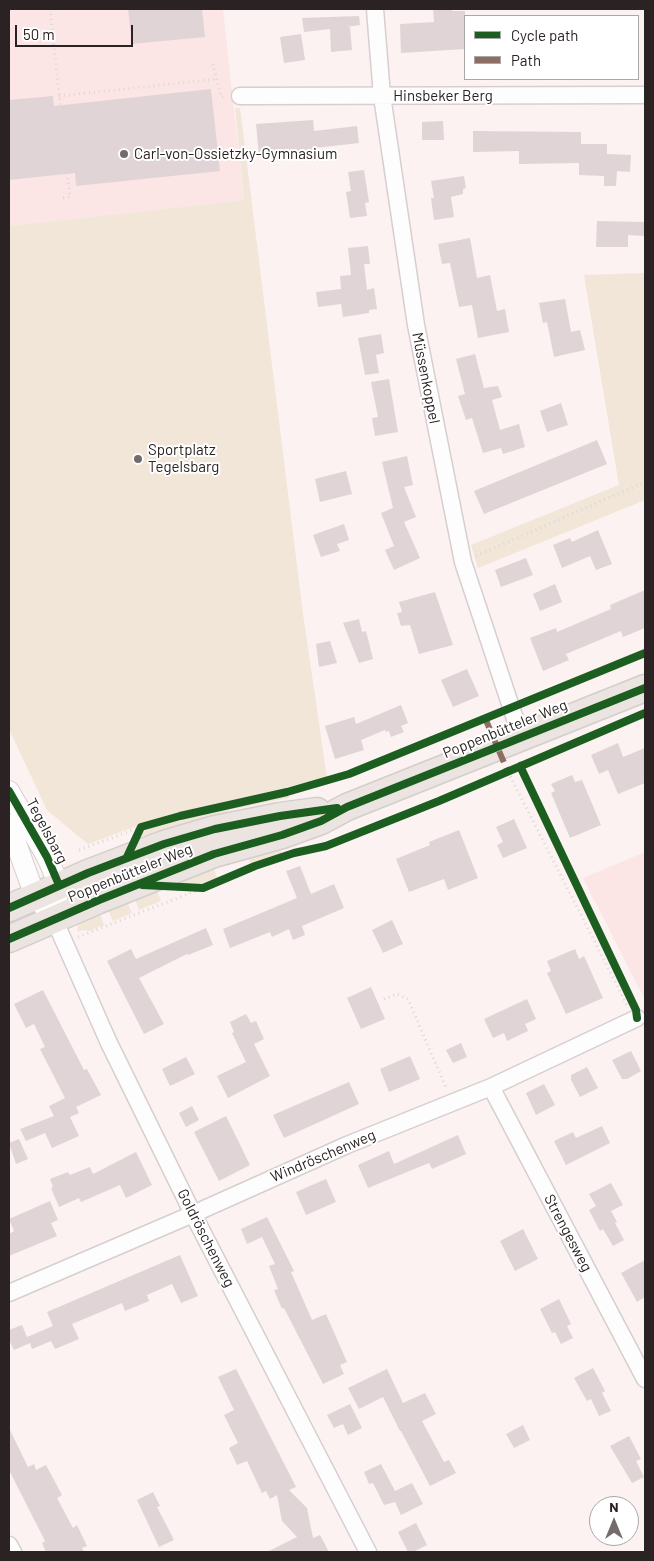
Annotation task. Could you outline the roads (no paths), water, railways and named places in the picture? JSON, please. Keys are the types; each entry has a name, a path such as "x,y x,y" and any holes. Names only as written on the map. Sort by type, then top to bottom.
{"main road":[{"name":"Poppenbütteler Weg","path":"9,939 59,930 214,854 282,835 320,821 347,807 645,688"},
{"name":"Poppenbütteler Weg","path":"9,908 127,857 215,829 280,816 347,807"}],"street":[{"name":"Müssenkoppel","path":"375,9 382,96 416,324 463,562 521,737"},
{"name":"Hinsbeker Berg","path":"240,96 645,95"},
{"name":"Tegelsbarg","path":"9,790 47,857 59,885 59,930"},
{"name":"Tegelsbarg","path":"9,824 35,896 59,930"},
{"name":"Goldröschenweg","path":"59,930 109,1043 193,1214 368,1552"},
{"name":"Windröschenweg","path":"9,1293 347,1145 491,1087 637,1018"},
{"name":"Strengesweg","path":"491,1087 645,1379"},
{"path":"9,1545 13,1552"}],"place":[{"name":"Carl-von-Ossietzky-Gymnasium","path":"124,154"},
{"name":"Sportplatz Tegelsbarg","path":"138,459"}]}
